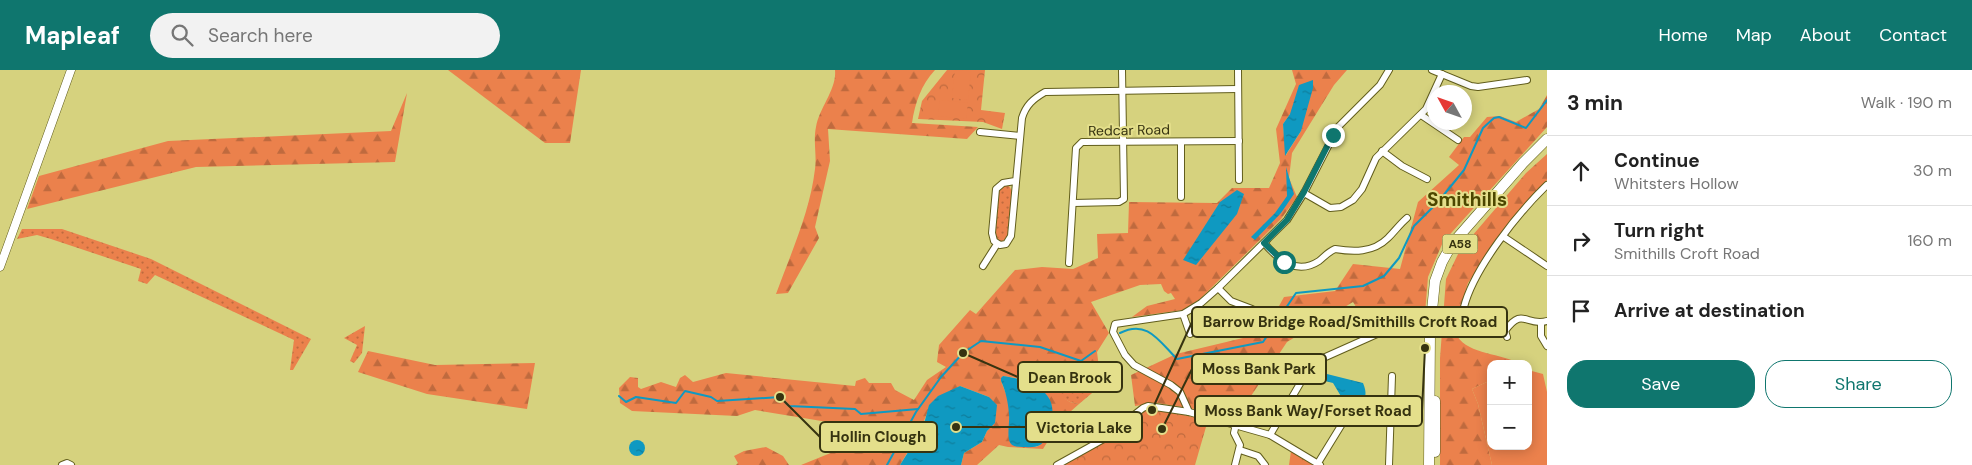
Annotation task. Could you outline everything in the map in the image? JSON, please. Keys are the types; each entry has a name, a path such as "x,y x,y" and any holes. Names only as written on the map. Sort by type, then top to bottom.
{"highway":[{"name":"A58","path":"1428,465 1430,330 1435,281 1442,262 1452,244 1523,163 1547,140"},
{"name":"A58","path":"1435,465 1436,333 1442,280 1448,263 1470,231 1518,176 1547,148"}],"street":[{"path":"0,267 71,70"},
{"path":"1073,203 1119,202 1124,199 1122,70"},
{"path":"1238,70 1239,180"},
{"path":"1189,412 1180,392 1134,365 1125,355 1113,327 1119,322 1183,314 1201,303 1218,288 1287,220 1338,127 1380,85 1389,70"},
{"path":"1432,70 1478,87 1514,85 1527,80"},
{"path":"1304,192 1330,208 1341,207 1358,195 1376,158 1421,116 1442,74"},
{"path":"997,244 1006,244 1011,236 1015,181 1024,110 1030,102 1045,92 1238,89"},
{"path":"1421,116 1458,140"},
{"path":"980,132 1020,136"},
{"name":"Redcar Road","path":"1069,263 1076,148 1082,142 1239,141"},
{"path":"1181,142 1181,197"},
{"path":"1382,152 1402,166 1427,179"},
{"path":"1411,179 1414,172"},
{"path":"997,244 992,233 996,189 1003,183 1015,181"},
{"path":"1464,307 1471,285 1489,256 1524,210 1547,185"},
{"path":"1264,243 1291,266 1306,266 1319,261 1335,250 1356,252 1378,246 1406,220"},
{"path":"1504,236 1536,262 1547,266"},
{"path":"983,266 997,244"},
{"path":"1218,288 1231,301 1249,308 1243,316"},
{"path":"1183,314 1190,334"},
{"path":"1504,333 1512,322 1520,318 1544,322 1541,336 1546,348"},
{"path":"1270,435 1312,363 1395,324 1430,330"},
{"path":"1389,465 1392,376"},
{"path":"1057,465 1102,440 1148,406 1189,412 1270,435 1319,464 1342,424"},
{"path":"1235,465 1240,450 1240,442 1234,433 1236,424"},
{"path":"1240,450 1258,456 1265,465"},
{"path":"62,465 71,465"}],"green space":[{"path":"448,70 581,70 570,143 545,143"},
{"path":"835,70 935,70 919,95 912,123 978,127 967,139 828,129 830,161 815,227 819,238 788,293 776,294 809,201 815,164 816,127 831,91"},
{"path":"947,70 985,70 981,110 1005,113 1002,129 983,122 918,119 922,101"},
{"path":"955,70 971,71 968,100 952,98"},
{"path":"1292,70 1347,70 1334,85 1292,153 1289,178 1297,197 1281,219 1200,299 1183,310 1132,317 1147,306 1175,299 1171,293 1168,294 1164,291 1161,284 1140,285 1091,302 1109,333 1097,352 1099,368 1053,391 1070,402 1079,404 1061,420 1043,449 999,445 977,465 961,465 964,453 982,442 987,431 994,423 989,397 960,386 930,405 921,428 900,465 801,465 843,448 852,438 852,426 755,410 737,416 632,411 620,403 619,388 630,377 638,378 638,387 641,389 661,382 676,387 680,378 685,375 693,382 726,373 855,386 856,381 865,378 869,383 891,383 895,390 914,400 927,380 946,367 937,362 939,345 970,310 976,314 1015,270 1042,267 1073,269 1098,258 1097,234 1128,233 1129,202 1217,203 1232,188 1269,188 1280,163 1276,129 1296,84","holes":["1290,114 1301,131 1286,155 1283,124","1003,376 1016,378 1040,388 1040,445 1036,447 1014,446 1008,399 1001,381"]},
{"path":"407,93 395,162 196,167 27,209 39,176 168,141 391,131"},
{"path":"1547,95 1547,127 1443,242 1428,277 1424,326 1395,318 1371,331 1353,302 1287,342 1235,420 1200,410 1157,403 1135,406 1131,375 1176,354 1264,333 1284,297 1335,291 1353,264 1400,269 1418,202 1459,165 1449,157 1464,137 1470,137 1487,117 1500,116 1516,122 1539,109"},
{"path":"940,100 968,103 966,119 938,116"},
{"path":"1547,154 1547,180 1527,201 1468,283 1460,309 1457,336 1462,342 1477,350 1513,360 1487,360 1487,382 1472,389 1478,404 1487,450 1492,465 1440,465 1440,358 1446,279 1460,250 1526,173"},
{"path":"1005,185 1009,186 1012,191 1008,236 1002,242 997,241 994,235 998,191"},
{"path":"22,229 62,229 151,259 311,339 293,370 290,370 294,340 155,275 147,284 138,281 141,269 37,235 17,239"},
{"path":"365,326 362,353 354,363 350,361 357,345 344,338"},
{"path":"368,351 435,365 535,363 527,409 427,394 358,372"},
{"path":"1532,371 1543,374 1547,392 1547,465 1492,465 1489,450 1532,450"},
{"path":"1091,373 1098,388 1079,404 1070,402 1052,392"},
{"path":"1487,382 1487,443 1478,404 1472,389"},
{"path":"1149,408 1208,420 1195,465 1061,465 1144,409"},
{"path":"766,447 783,456 789,465 736,465 738,463 734,456 744,451"},
{"path":"1291,451 1313,465 1289,465"}],"water":[{"path":"1313,80 1313,88 1301,131 1285,156 1283,124 1290,114 1299,85"},
{"path":"1286,167 1294,194 1281,213 1255,240 1251,237 1275,213 1287,196"},
{"path":"1237,190 1244,194 1237,214 1196,265 1183,260 1220,202"},
{"path":"1323,373 1363,383 1366,393 1365,398 1358,406 1345,403 1333,383 1321,380"},
{"path":"1003,376 1020,379 1037,386 1051,402 1051,422 1042,444 1031,447 1016,447 1012,445 1008,434 1008,405 1001,381"},
{"path":"960,386 989,397 997,405 995,423 987,431 982,442 964,453 961,465 900,465 915,441 925,420 929,405 938,396"},
{"path":"637,440 643,442 645,448 643,454 637,456 631,454 629,448 631,442"}],"waterway":[{"path":"1120,333 1129,329 1145,330 1158,339 1177,359 1263,342 1296,293 1363,286 1384,276 1399,258 1414,226 1438,202 1464,170 1483,128 1494,118 1499,117 1526,128 1547,100"},
{"path":"887,465 916,412 941,377 963,353 981,341 1040,347 1081,361 1095,351"},
{"path":"619,396 626,402 636,397 676,403 685,391 711,397 717,401 780,397 789,406 855,409 861,414 918,409"}],"place":[{"name":"Moss Bank Way/Forset Road","path":"1425,348"},
{"name":"Dean Brook","path":"963,353"},
{"name":"Hollin Clough","path":"780,397"},
{"name":"Barrow Bridge Road/Smithills Croft Road","path":"1152,410"},
{"name":"Victoria Lake","path":"956,427"},
{"name":"Moss Bank Park","path":"1162,429"}],"district":[{"name":"Smithills","path":"1467,199"}],"route":[{"path":"1284,262 1264,243 1287,220 1304,192 1333,135"}]}
